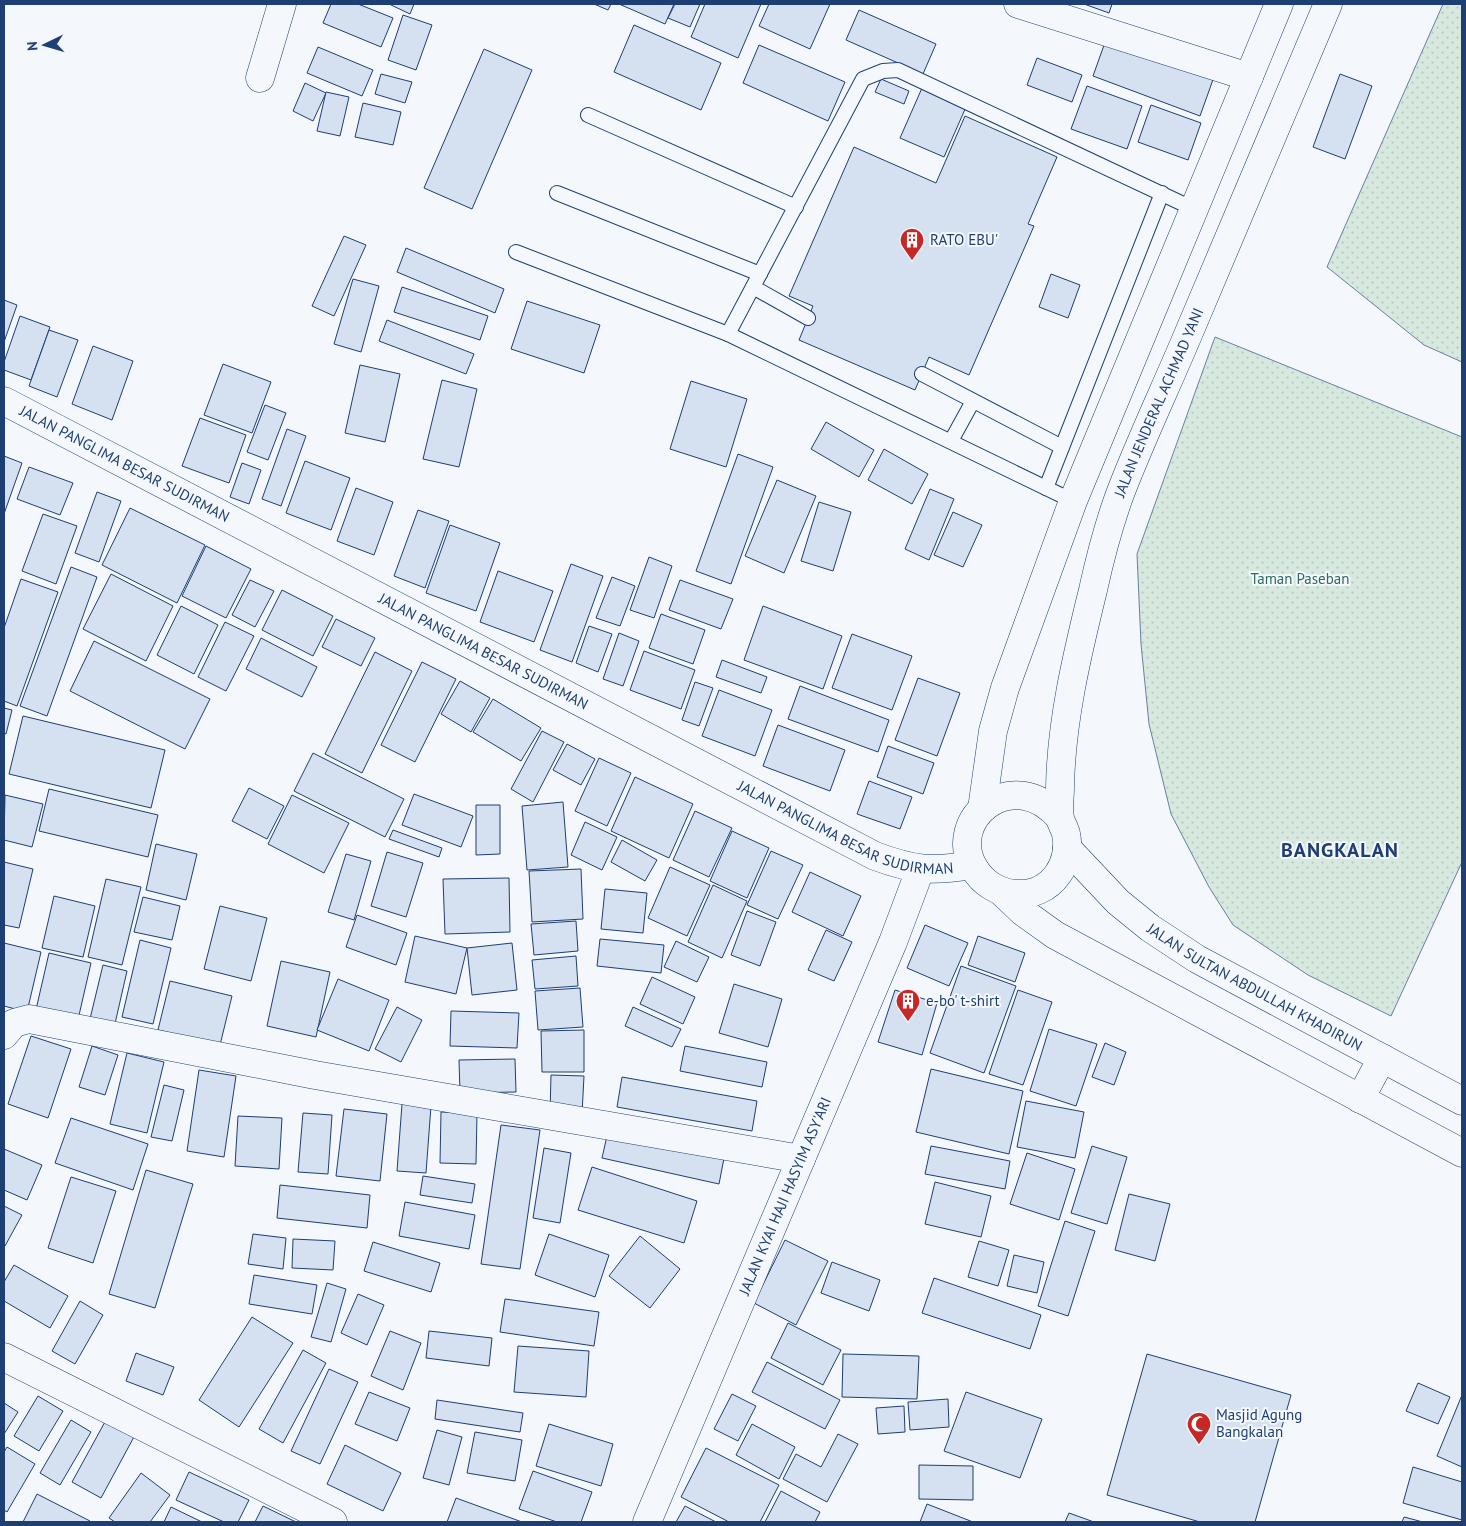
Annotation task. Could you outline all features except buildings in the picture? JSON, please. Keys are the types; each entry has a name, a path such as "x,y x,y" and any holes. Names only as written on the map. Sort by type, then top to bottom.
{"main road":[{"path":"260,78 282,4"},
{"path":"1018,4 1249,77"},
{"path":"982,809 993,731 1005,688 1073,501 1279,4"},
{"name":"JALAN JENDERAL ACHMAD YANI","path":"1060,818 1060,762 1065,723 1093,589 1120,496 1328,4"},
{"name":"JALAN PANGLIMA BESAR SUDIRMAN","path":"4,401 875,856 920,870 945,870 972,865"},
{"path":"1023,794 1037,798 1050,806 1060,818 1066,834 1067,848 1064,862 1057,875 1047,885 1034,892 1020,895 990,887 980,877 972,865 968,850 968,835 973,822 982,809 994,800 1008,795 1023,794"},
{"name":"JALAN SULTAN ABDULLAH KHADIRUN","path":"1067,848 1118,902 1150,928 1197,959 1462,1101"},
{"name":"JALAN KYAI HAJI HASYIM ASY'ARI","path":"647,1522 893,942 920,870"},
{"path":"1003,892 1023,912 1055,935 1462,1153"},
{"path":"4,1035 14,1022 29,1019 315,1076 800,1160"},
{"path":"1360,1099 1382,1058"},
{"path":"4,1357 333,1522"}],"lane":[{"path":"728,334 863,79 883,71 898,70 1194,209"},
{"path":"588,115 796,207"},
{"path":"557,193 760,274"},
{"path":"1046,488 1162,194"},
{"path":"516,252 728,334 1073,501"},
{"path":"753,287 808,318"},
{"path":"922,374 1062,447"},
{"path":"951,442 973,401"}],"green space":[{"path":"1443,4 1462,4 1462,362 1424,345 1327,267"},
{"name":"Taman Paseban","path":"1215,337 1462,437 1462,862 1391,1016 1308,975 1233,925 1209,887 1171,814 1149,724 1141,644 1137,554"}],"place":[{"name":"RATO EBU'","path":"912,261"},
{"name":"e-bo' t-shirt","path":"908,1022"},
{"name":"Masjid Agung Bangkalan","path":"1199,1445"}],"district":[{"name":"BANGKALAN","path":"1340,850"}]}
